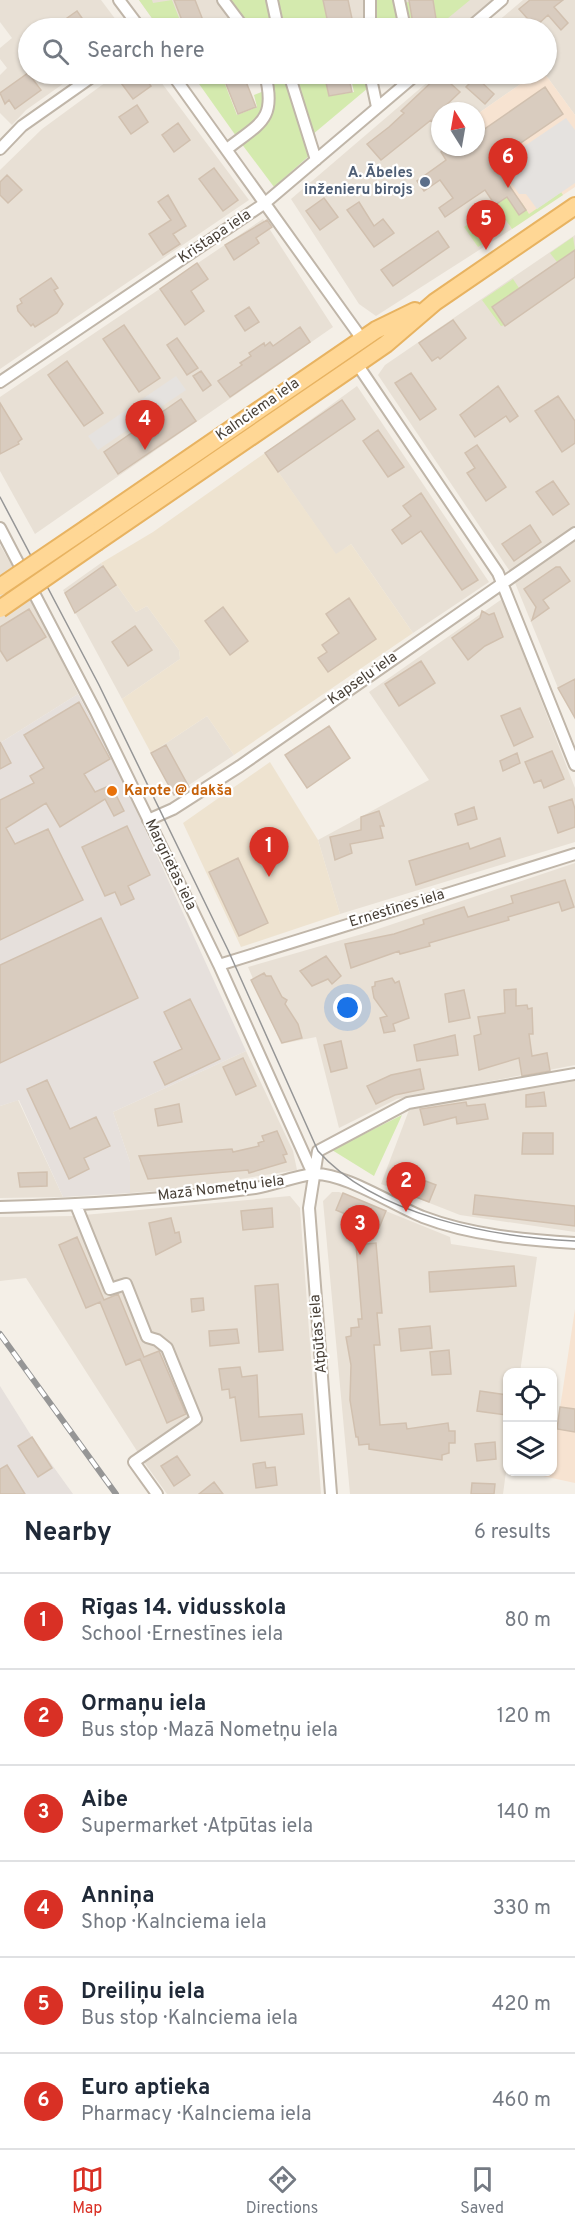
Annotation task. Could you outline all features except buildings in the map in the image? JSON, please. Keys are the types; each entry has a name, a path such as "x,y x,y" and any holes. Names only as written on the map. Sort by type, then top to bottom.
{"main road":[{"name":"Kalnciema iela","path":"92,535 357,364 386,344 435,302 575,206"},
{"name":"Kalnciema iela","path":"92,535 362,339 435,302"},
{"path":"0,587 92,535"},
{"path":"0,611 92,535"}],"street":[{"path":"119,0 132,18"},
{"path":"223,0 236,18"},
{"path":"272,0 276,18"},
{"path":"370,0 370,18"},
{"path":"399,0 403,18"},
{"path":"479,18 492,4 502,0"},
{"path":"0,149 22,126 82,84"},
{"path":"179,84 362,339"},
{"path":"227,150 258,124 269,110 271,101 267,84"},
{"path":"292,84 316,160"},
{"path":"372,84 377,107"},
{"name":"Kristapa iela","path":"0,382 265,203 403,84"},
{"path":"357,364 498,573 575,765"},
{"name":"Margrietas iela","path":"0,528 219,965 313,1174"},
{"name":"Kapseļu iela","path":"148,820 173,809 240,766 575,533"},
{"path":"0,611 33,590"},
{"name":"Ernestīnes iela","path":"219,965 575,854"},
{"name":"Atpūtas iela","path":"332,1494 309,1208 318,1151 408,1103 575,1074"},
{"name":"Mazā Nometņu iela","path":"0,1207 76,1206 255,1188 313,1174 352,1183 404,1209 450,1225 479,1232 575,1243"},
{"path":"76,1206 110,1289 126,1284 147,1337 157,1340 167,1348 196,1419 134,1462 157,1494"}],"shaded area":[{"path":"0,0 101,0 114,18 18,18 18,84 63,84 26,110 12,125 0,113 0,75 7,68 0,59 0,48 12,38 0,22"},
{"path":"139,0 492,0 471,18 152,18"},
{"path":"523,0 575,0 575,115 552,84 557,84 557,18 502,18"},
{"path":"103,84 162,84 249,200 0,369 0,170 42,129"},
{"path":"425,84 521,84 485,109 485,102 431,102 431,156 462,156 512,229 376,316 359,304 291,199"},
{"path":"521,84 552,84 575,115 575,187 512,229 461,156 485,156 485,109"},
{"path":"566,118 575,130 575,183 537,209 526,194 519,194 498,164"},
{"path":"263,219 333,327 35,534 0,471 0,397"},
{"path":"575,235 575,679 558,688 511,573 378,375 385,365"},
{"path":"176,376 186,390 98,450 88,436"},
{"path":"357,386 489,582 413,633 351,544 336,555 265,453"},
{"path":"265,453 336,554 351,544 413,633 234,755 207,716 151,753 122,699 180,659 179,650 147,606 136,612 101,563 153,532"},
{"path":"0,545 35,606 78,694 0,743"},
{"path":"101,563 136,612 147,606 179,650 180,659 122,699 63,590"},
{"path":"502,599 575,788 575,842 340,914 318,840 429,780 369,692"},
{"path":"78,694 116,766 246,1051 113,1112 130,1162 130,1193 63,1197 19,1100 0,1106 0,743"},
{"path":"207,716 234,755 174,795 151,753"},
{"path":"270,762 318,840 340,914 241,947 183,823"},
{"path":"575,863 575,1065 397,1099 339,1128 316,1037 281,1044 248,967 369,932"},
{"path":"246,1051 293,1151 297,1170 178,1189 130,1193 130,1162 113,1112"},
{"path":"575,1080 575,1232 460,1215 381,1184 409,1110 436,1101 452,1102"},
{"path":"18,1100 63,1197 0,1198 0,1106"},
{"path":"332,1192 339,1192 450,1237 451,1244 537,1257 521,1368 503,1368 503,1476 505,1476 503,1494 350,1494 323,1201"},
{"path":"290,1196 300,1208 321,1494 167,1494 26,1278 0,1281 0,1217 73,1216"},
{"path":"575,1309 575,1483 543,1476 557,1476 557,1428"},
{"path":"0,1386 32,1437 73,1494 0,1494"}],"green space":[{"path":"139,0 152,0 153,3 172,0 179,18 152,18"},
{"path":"228,0 267,0 271,18 242,18"},
{"path":"277,0 323,0 327,18 281,18"},
{"path":"374,0 396,0 400,18 374,18"},
{"path":"433,0 470,0 448,18 436,18"},
{"path":"409,2 413,18 407,18 403,3"},
{"path":"199,84 225,84 237,115 257,107 254,95 264,91 262,115 236,136"},
{"path":"272,84 288,84 310,155 274,187 241,143 259,128 270,114 274,97"},
{"path":"297,84 326,84 329,96 354,92 352,84 367,84 368,88 312,135"},
{"path":"561,192 563,195 512,229 495,205 507,197 514,208 522,203 529,214"},
{"path":"490,210 504,230 478,247 464,227"},
{"path":"573,237 575,250 557,262 550,253"},
{"path":"513,279 519,288 505,325 501,326 482,300"},
{"path":"402,1115 374,1176 332,1150"}],"tram line":[{"path":"0,497 99,685 228,950 318,1151 342,1173 371,1192 437,1219 508,1234 575,1241"}],"railway":[{"path":"0,1334 116,1494"}],"place":[{"name":"A. Ābeles inženieru birojs","path":"425,182"},
{"name":"Euro aptieka","path":"508,188"},
{"name":"Dreiliņu iela","path":"486,250"},
{"name":"Anniņa","path":"145,450"},
{"name":"Karote @ dakša","path":"112,791"},
{"name":"Rīgas 14. vidusskola","path":"269,877"},
{"name":"Ormaņu iela","path":"406,1212"},
{"name":"Aibe","path":"360,1255"}]}
